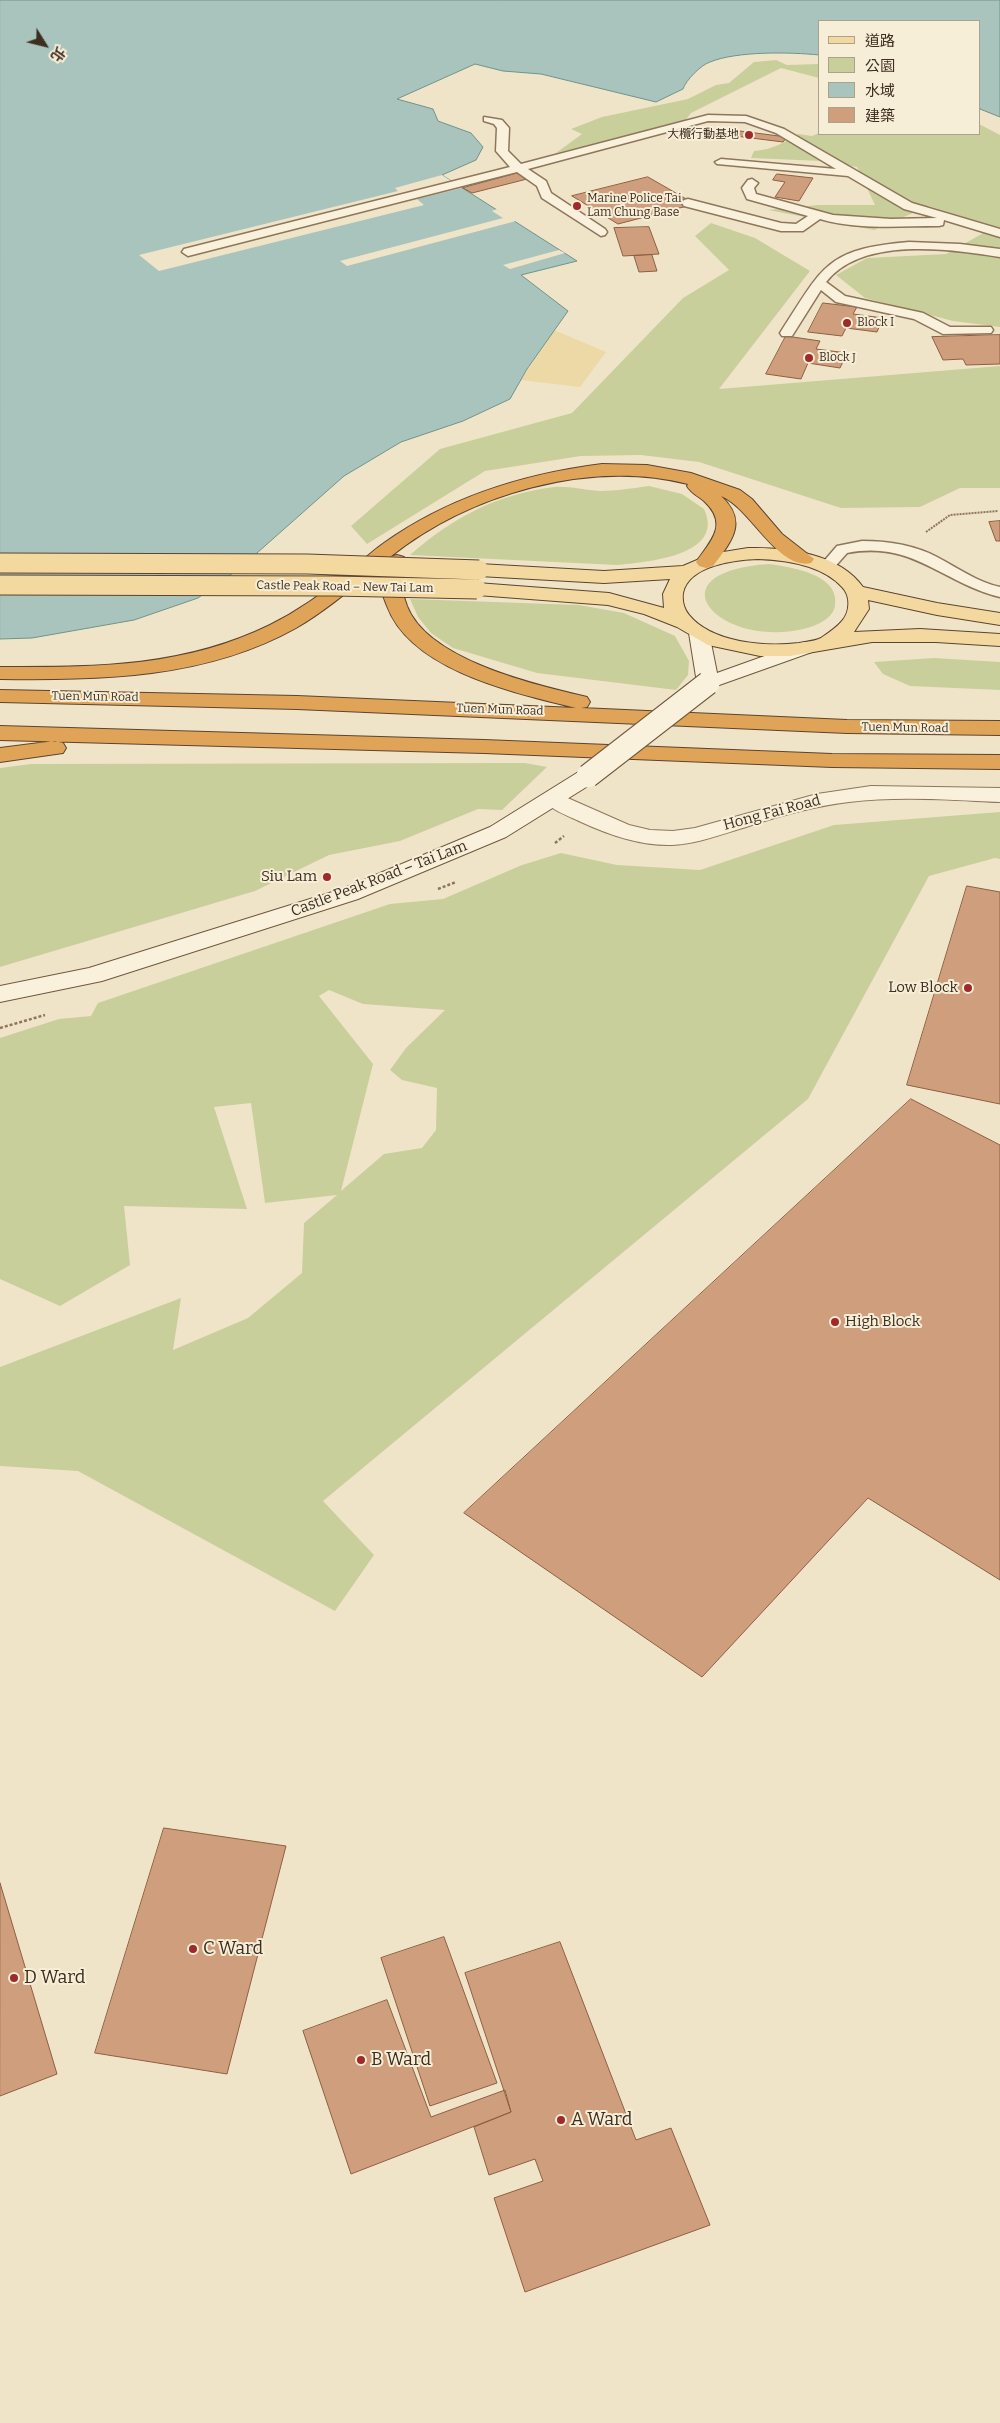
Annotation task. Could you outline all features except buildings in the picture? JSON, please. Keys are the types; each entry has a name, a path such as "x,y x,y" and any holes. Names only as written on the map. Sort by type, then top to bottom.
{"highway":[{"path":"0,674 98,673 133,670 172,664 242,644 278,629 304,614 331,595 389,548 436,518 490,494 554,477 628,470 682,478 735,495 745,502 777,540 804,559"},
{"path":"682,478 720,504 725,514 726,533 723,541 706,562"},
{"path":"436,518 404,546 394,568 393,579 399,613 408,626 422,640 452,660 485,676 578,702 657,718"},
{"name":"Tuen Mun Road","path":"0,696 199,700 657,718 826,727 1000,728"},
{"path":"0,733 386,743 816,760 1000,762"},
{"path":"0,756 159,738"}],"main road":[{"path":"708,683 693,628 675,610 672,596 678,582 688,572 706,562 726,556 750,553 778,554 804,559 840,574 857,592 937,609 1000,619"},
{"name":"Castle Peak Road – New Tai Lam","path":"0,563 307,564 478,580 609,599 693,628"},
{"name":"Castle Peak Road – New Tai Lam","path":"0,585 324,586 604,577 688,572"},
{"name":"Castle Peak Road – Tai Lam","path":"829,641 846,631 857,619 860,606 857,592"},
{"name":"Castle Peak Road – Tai Lam","path":"693,628 735,646 758,650 805,648"},
{"name":"Castle Peak Road – Tai Lam","path":"4,994 93,974 350,894 474,844 498,832 588,776 708,683 805,648 829,641 869,636 905,635 1000,640"},
{"name":"Hong Fai Road","path":"554,798 591,818 650,837 664,838 705,832 770,812 829,798 857,794 1000,795"}],"lane":[{"path":"188,252 708,118 746,119 780,131 857,174 908,206 957,222 1000,233"},
{"path":"488,119 498,122 503,128 502,151 512,163 542,184 546,195 601,232"},
{"path":"721,162 818,169 857,174"},
{"path":"752,183 748,188 751,196 832,219 892,223 957,222"},
{"path":"688,203 781,227 799,228 818,216"},
{"path":"787,333 828,271 840,262 856,255 889,248 945,245 1000,253"},
{"path":"820,283 841,299 918,316 948,331 986,330"},
{"path":"827,567 842,549 876,546 898,549 921,556 968,581 1000,592"}],"path":[{"path":"924,534 950,515 998,511"}],"green space":[{"path":"776,60 787,65 818,64 818,78 781,68 691,113 685,121 556,153 582,134 571,129 602,117 688,99 716,85 729,83 754,62"},
{"path":"980,125 1000,135 1000,327 953,321 865,298 836,275 867,258 946,254 994,227 929,206 874,230 768,210 818,205 875,205 857,167 821,161 751,158 754,151 777,146 798,134 812,136 818,133 818,135 980,135"},
{"path":"711,223 755,238 810,271 719,389 1000,366 1000,488 960,488 920,507 841,508 699,462 641,455 581,456 485,471 367,544 351,526 440,449 572,413 683,298 729,270 695,236"},
{"path":"649,486 682,494 704,509 708,525 704,537 694,547 680,554 646,562 617,565 410,555 459,519 513,495 554,487 600,491"},
{"path":"769,564 801,570 822,579 830,586 835,595 835,606 831,614 820,623 811,627 775,632 747,629 725,620 710,608 705,594 712,581 732,570"},
{"path":"410,599 579,605 624,613 675,636 689,661 688,675 676,690 537,673 453,648 431,633 418,617"},
{"path":"934,658 1000,662 1000,690 910,686 883,674 874,662"},
{"path":"525,763 547,767 502,810 478,809 400,841 329,855 255,891 0,967 0,768 31,764"},
{"path":"1000,812 1000,859 995,858 929,876 808,1099 323,1501 374,1555 335,1611 78,1471 0,1466 0,1367 181,1298 173,1350 248,1318 302,1273 304,1223 337,1195 265,1203 251,1103 214,1107 247,1209 124,1206 130,1265 60,1306 0,1279 0,1038 59,1019 91,1016 98,1003 390,904 443,899 522,865 561,853 617,865 700,870 834,825","holes":["329,990 363,1004 445,1010 406,1048 390,1070 402,1080 437,1088 436,1130 422,1148 384,1154 341,1191 373,1064 319,996"]}],"sand":[{"path":"554,330 606,352 580,387 521,380"}],"water":[{"path":"0,0 1000,0 1000,117 980,109 980,20 818,20 818,55 764,53 721,58 698,69 687,81 683,89 656,102 541,74 503,71 475,64 397,99 433,109 438,121 471,133 483,147 476,160 442,175 577,261 521,275 568,311 527,369 510,399 463,421 401,442 344,476 240,568 198,598 134,620 32,638 0,639"}],"pier":[{"path":"442,175 462,188 417,199 424,205 159,271 139,255 398,191 395,188"},
{"path":"497,209 516,221 347,266 340,261 503,218 492,211"},
{"path":"559,250 565,253 510,269 503,265"}],"place":[{"name":"大欖行動基地","path":"749,135"},
{"name":"Marine Police Tai Lam Chung Base","path":"577,206"},
{"name":"Block I","path":"847,323"},
{"name":"Block J","path":"809,358"},
{"name":"Siu Lam","path":"327,877"},
{"name":"Low Block","path":"968,988"},
{"name":"High Block","path":"835,1322"},
{"name":"C Ward","path":"193,1949"},
{"name":"D Ward","path":"14,1978"},
{"name":"B Ward","path":"361,2060"},
{"name":"A Ward","path":"561,2120"}]}
